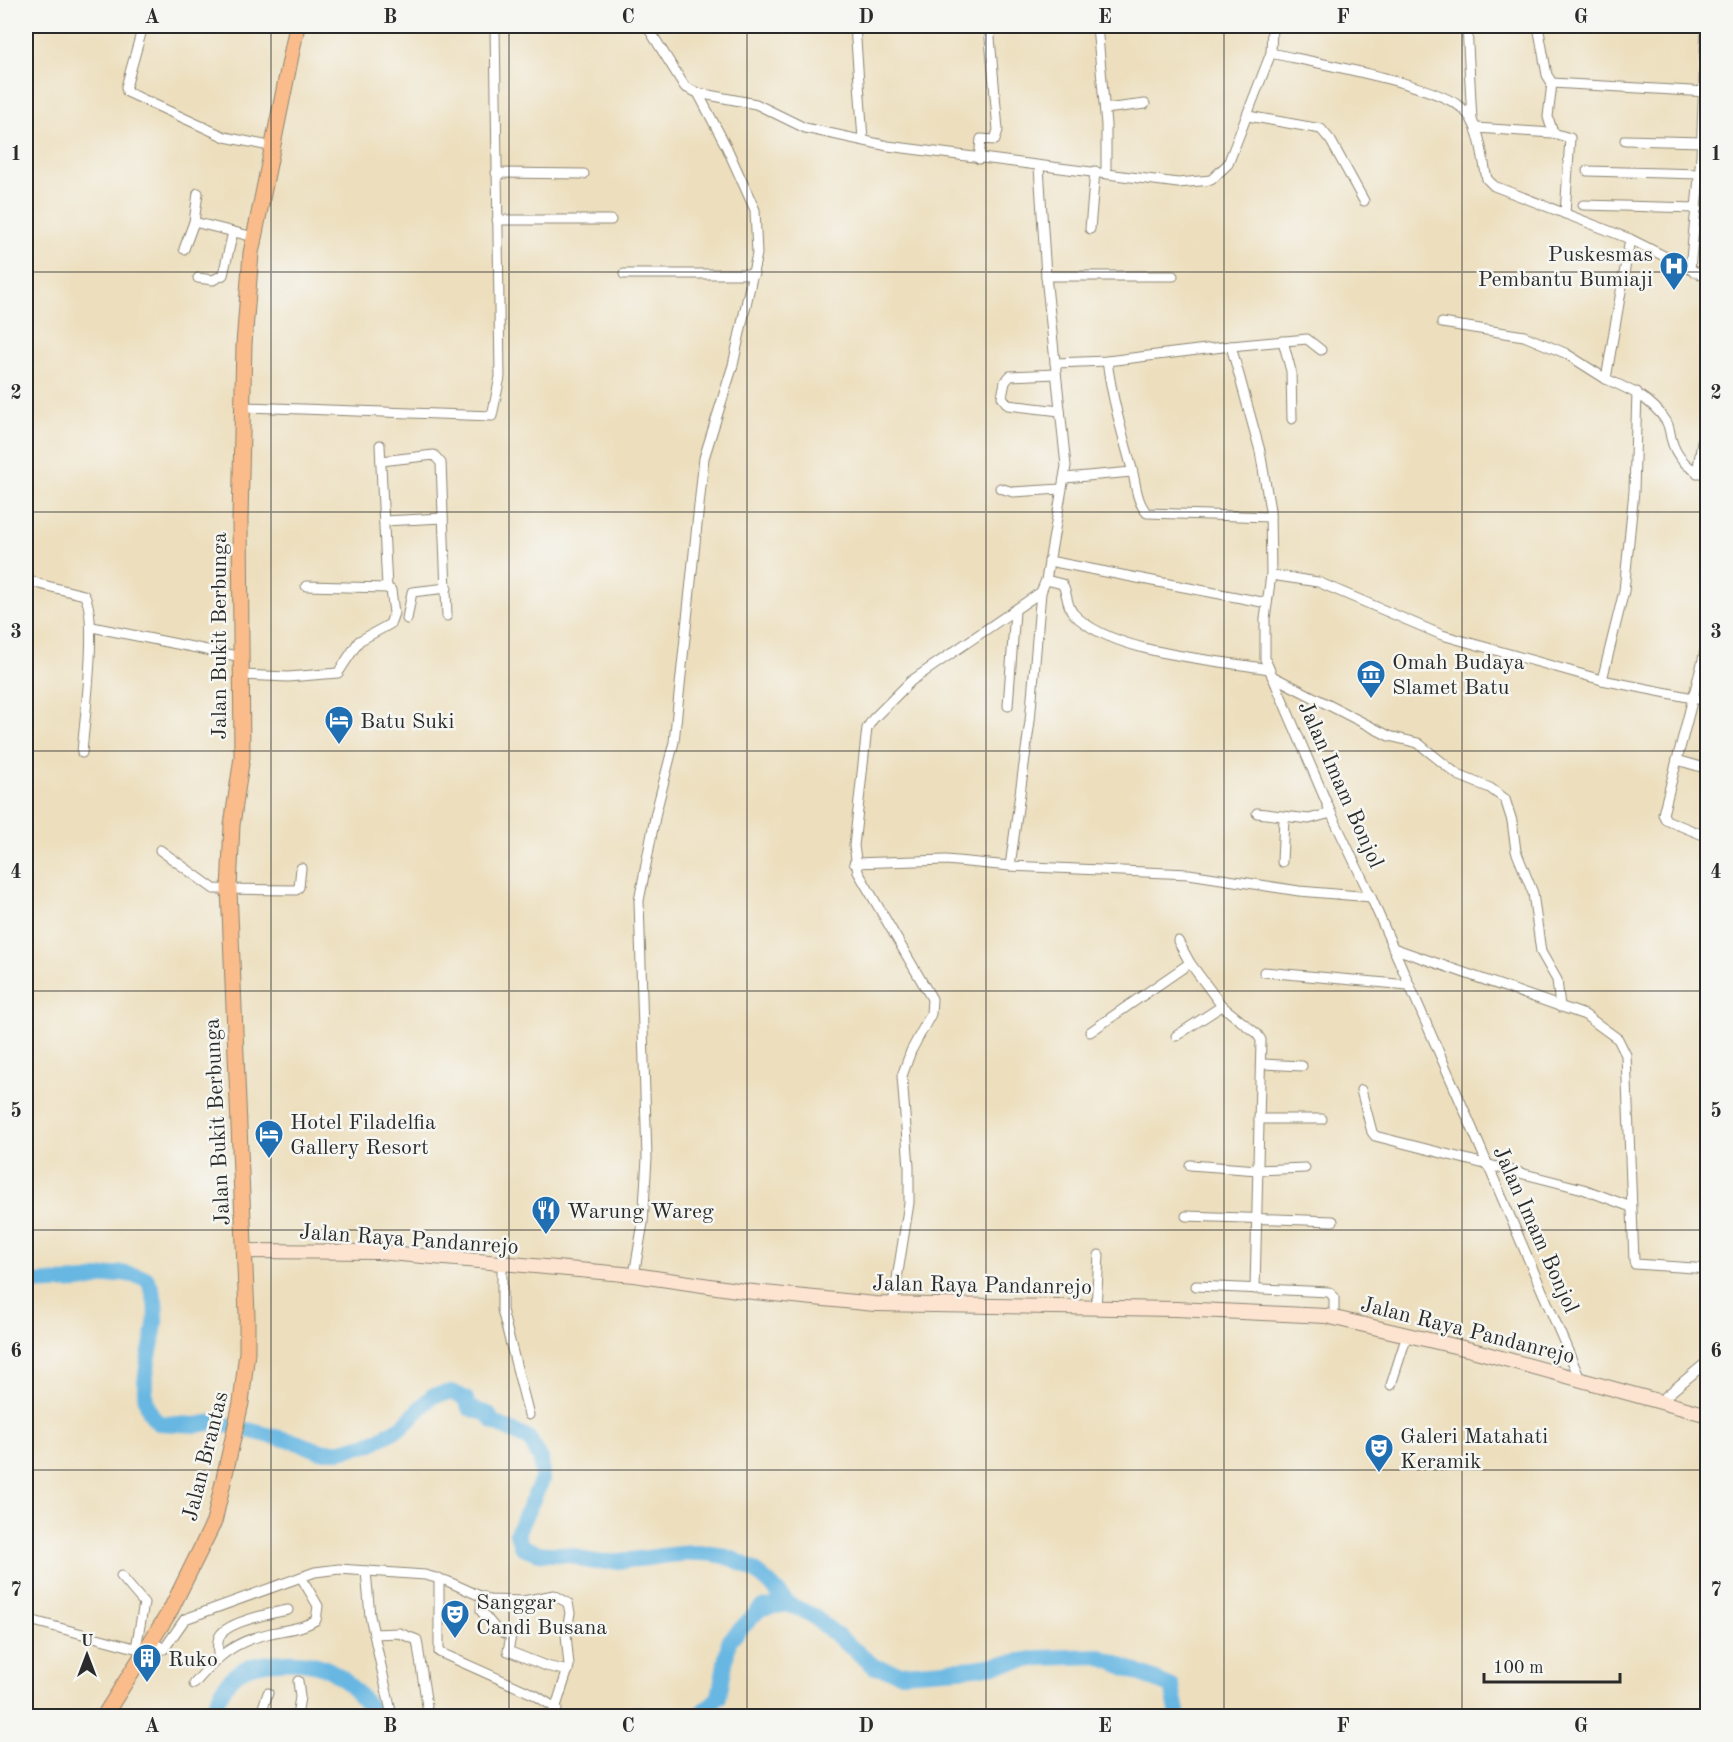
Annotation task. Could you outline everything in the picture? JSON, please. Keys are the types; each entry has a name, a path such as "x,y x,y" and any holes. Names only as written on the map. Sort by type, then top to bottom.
{"main road":[{"name":"Jalan Bukit Berbunga","path":"245,1251 229,889 232,825 242,757 240,519 244,344 254,237 297,26"},
{"name":"Jalan Raya Pandanrejo","path":"245,1251 378,1252 502,1265 634,1275 744,1291 870,1303 1096,1308 1334,1317 1580,1379 1707,1415"},
{"name":"Jalan Brantas","path":"104,1716 214,1522 242,1403 248,1352 245,1251"}],"street":[{"path":"142,26 126,87 127,92 225,137 274,147"},
{"path":"244,407 492,416 500,377 495,26"},
{"path":"648,26 682,84 698,93 756,104 805,128 888,146 979,153 1039,167 1095,171 1106,165 1178,183 1211,180 1228,164 1271,52 1272,26"},
{"path":"855,26 863,140"},
{"path":"979,153 981,139 996,139 998,130 989,26"},
{"path":"1097,26 1105,109 1106,165"},
{"path":"1467,26 1474,124 1487,179 1491,183 1630,239 1707,278"},
{"path":"1538,26 1547,75 1552,83 1548,117 1553,133"},
{"path":"1690,269 1706,92 1706,26"},
{"path":"1271,52 1421,90 1463,109 1474,124 1553,133 1571,140 1565,214"},
{"path":"1552,83 1706,92"},
{"path":"634,1275 643,1223 647,1158 640,951 641,890 656,812 674,742 704,458 733,365 757,254 755,210 727,148 698,93"},
{"path":"1105,109 1145,104"},
{"path":"1248,116 1321,129 1331,141 1364,201"},
{"path":"1625,140 1702,142"},
{"path":"1010,866 1030,721 1041,592 1046,580 1061,489 1065,478 1046,276 1039,167"},
{"path":"1090,229 1095,171"},
{"path":"1587,171 1700,174"},
{"path":"496,173 584,174"},
{"path":"184,249 194,222 198,193"},
{"path":"1583,205 1697,208"},
{"path":"497,220 611,220"},
{"path":"194,222 254,237"},
{"path":"198,278 213,280 223,274 233,232"},
{"path":"1606,380 1630,239"},
{"path":"624,274 754,274"},
{"path":"1046,276 1173,276"},
{"path":"1442,323 1524,336 1565,353 1606,380 1637,392 1667,422 1674,450 1685,464 1697,473 1707,476"},
{"path":"1055,363 1107,361 1307,339 1321,350"},
{"path":"26,341 26,376"},
{"path":"1283,341 1291,371 1292,419"},
{"name":"Jalan Imam Bonjol","path":"1231,346 1260,451 1270,517 1272,575 1263,649 1270,672 1331,813 1371,897 1407,985 1488,1164 1580,1379"},
{"path":"1107,361 1112,397 1139,501 1147,513 1270,517"},
{"path":"1056,374 1010,376 1005,382 1002,397 1008,405 1060,411"},
{"path":"1602,680 1624,591 1634,491 1637,392"},
{"path":"1697,473 1707,406"},
{"path":"243,675 288,677 338,673 359,641 390,624 394,613 393,596 387,588 380,445"},
{"path":"381,460 434,455 438,458 447,616"},
{"path":"1065,478 1132,472"},
{"path":"1000,488 1013,492 1061,489"},
{"path":"384,521 443,518"},
{"path":"1049,561 1267,603"},
{"path":"1272,575 1318,582 1442,635 1602,680 1707,701"},
{"path":"26,578 39,584 84,595 92,627 82,753"},
{"path":"1046,580 1062,584 1074,614 1122,642 1182,657 1270,672 1389,736 1418,743 1458,775 1490,788 1505,799 1512,821 1516,851 1533,893 1540,952 1557,980 1560,1007"},
{"path":"306,586 387,588"},
{"path":"407,619 412,592 447,588"},
{"path":"893,1304 909,1203 909,1167 902,1076 911,1051 932,1014 932,999 915,966 875,904 854,863 854,838 863,744 867,728 873,718 911,681 1041,592"},
{"path":"1008,706 1015,610"},
{"path":"92,627 242,657"},
{"path":"1707,640 1664,818 1707,837"},
{"path":"1677,760 1707,769"},
{"path":"1257,813 1284,818 1309,819 1331,813"},
{"path":"1282,862 1284,818"},
{"path":"160,850 211,888 296,890 300,887 301,868"},
{"path":"854,863 946,860 1010,866 1189,874 1299,891 1371,897"},
{"path":"1178,940 1190,963 1222,1006 1259,1036 1262,1064 1255,1289"},
{"path":"1393,948 1592,1019 1618,1039 1624,1049 1635,1264 1707,1269"},
{"path":"1090,1032 1190,963"},
{"path":"1264,972 1407,985"},
{"path":"1176,1036 1222,1006"},
{"path":"1262,1064 1302,1066"},
{"path":"1361,1090 1375,1136 1584,1189 1631,1207"},
{"path":"1259,1119 1322,1119"},
{"path":"1190,1165 1258,1170 1305,1168"},
{"path":"1186,1216 1333,1221"},
{"path":"1096,1308 1100,1255"},
{"path":"502,1265 502,1310 529,1415"},
{"path":"1196,1286 1329,1292 1334,1297 1334,1317"},
{"path":"1391,1385 1407,1335"},
{"path":"1659,1402 1707,1361"},
{"path":"26,1619 145,1647 164,1649 185,1619 301,1577 339,1569 358,1568 366,1571 412,1572 439,1578 482,1596 512,1601 544,1595 563,1598 568,1604 570,1613 566,1634 568,1671 555,1713 529,1692 440,1652 439,1578"},
{"path":"366,1571 374,1634 392,1716"},
{"path":"121,1576 144,1603 145,1647"},
{"path":"194,1684 218,1657 242,1641 304,1627 316,1620 318,1606 301,1577"},
{"path":"482,1596 481,1611 495,1628 511,1636 508,1651 546,1666 568,1671"},
{"path":"218,1657 218,1640 223,1632 249,1620 288,1610"},
{"path":"374,1634 399,1633 417,1640 427,1706"},
{"path":"297,1716 300,1697 298,1681"},
{"path":"260,1716 268,1693"}],"waterway":[{"path":"26,1283 81,1281 122,1273 146,1278 154,1296 156,1314 145,1391 148,1408 158,1423 196,1425 215,1422 296,1442 320,1451 340,1451 372,1443 403,1426 432,1396 452,1392 466,1399 469,1408 488,1414 493,1422 529,1439 541,1459 542,1480 517,1533 521,1546 541,1553 569,1555 596,1562 625,1561 676,1554 699,1553 721,1556 743,1564 765,1579 788,1604"},
{"path":"699,1716 719,1697 729,1641 761,1608 788,1604 812,1615 875,1667 901,1673 975,1668 1040,1658 1098,1656 1172,1687 1178,1716"},
{"path":"211,1716 224,1687 237,1673 255,1665 279,1662 314,1664 331,1671 353,1688 378,1716"},
{"path":"630,1716 639,1714 648,1716"}],"place":[{"name":"Puskesmas Pembantu Bumiaji","path":"1674,292"},
{"name":"Omah Budaya Slamet Batu","path":"1371,700"},
{"name":"Batu Suki","path":"339,746"},
{"name":"Hotel Filadelfia Gallery Resort","path":"269,1160"},
{"name":"Warung Wareg","path":"546,1236"},
{"name":"Galeri Matahati Keramik","path":"1379,1474"},
{"name":"Sanggar Candi Busana","path":"455,1640"},
{"name":"Ruko","path":"147,1684"}]}
